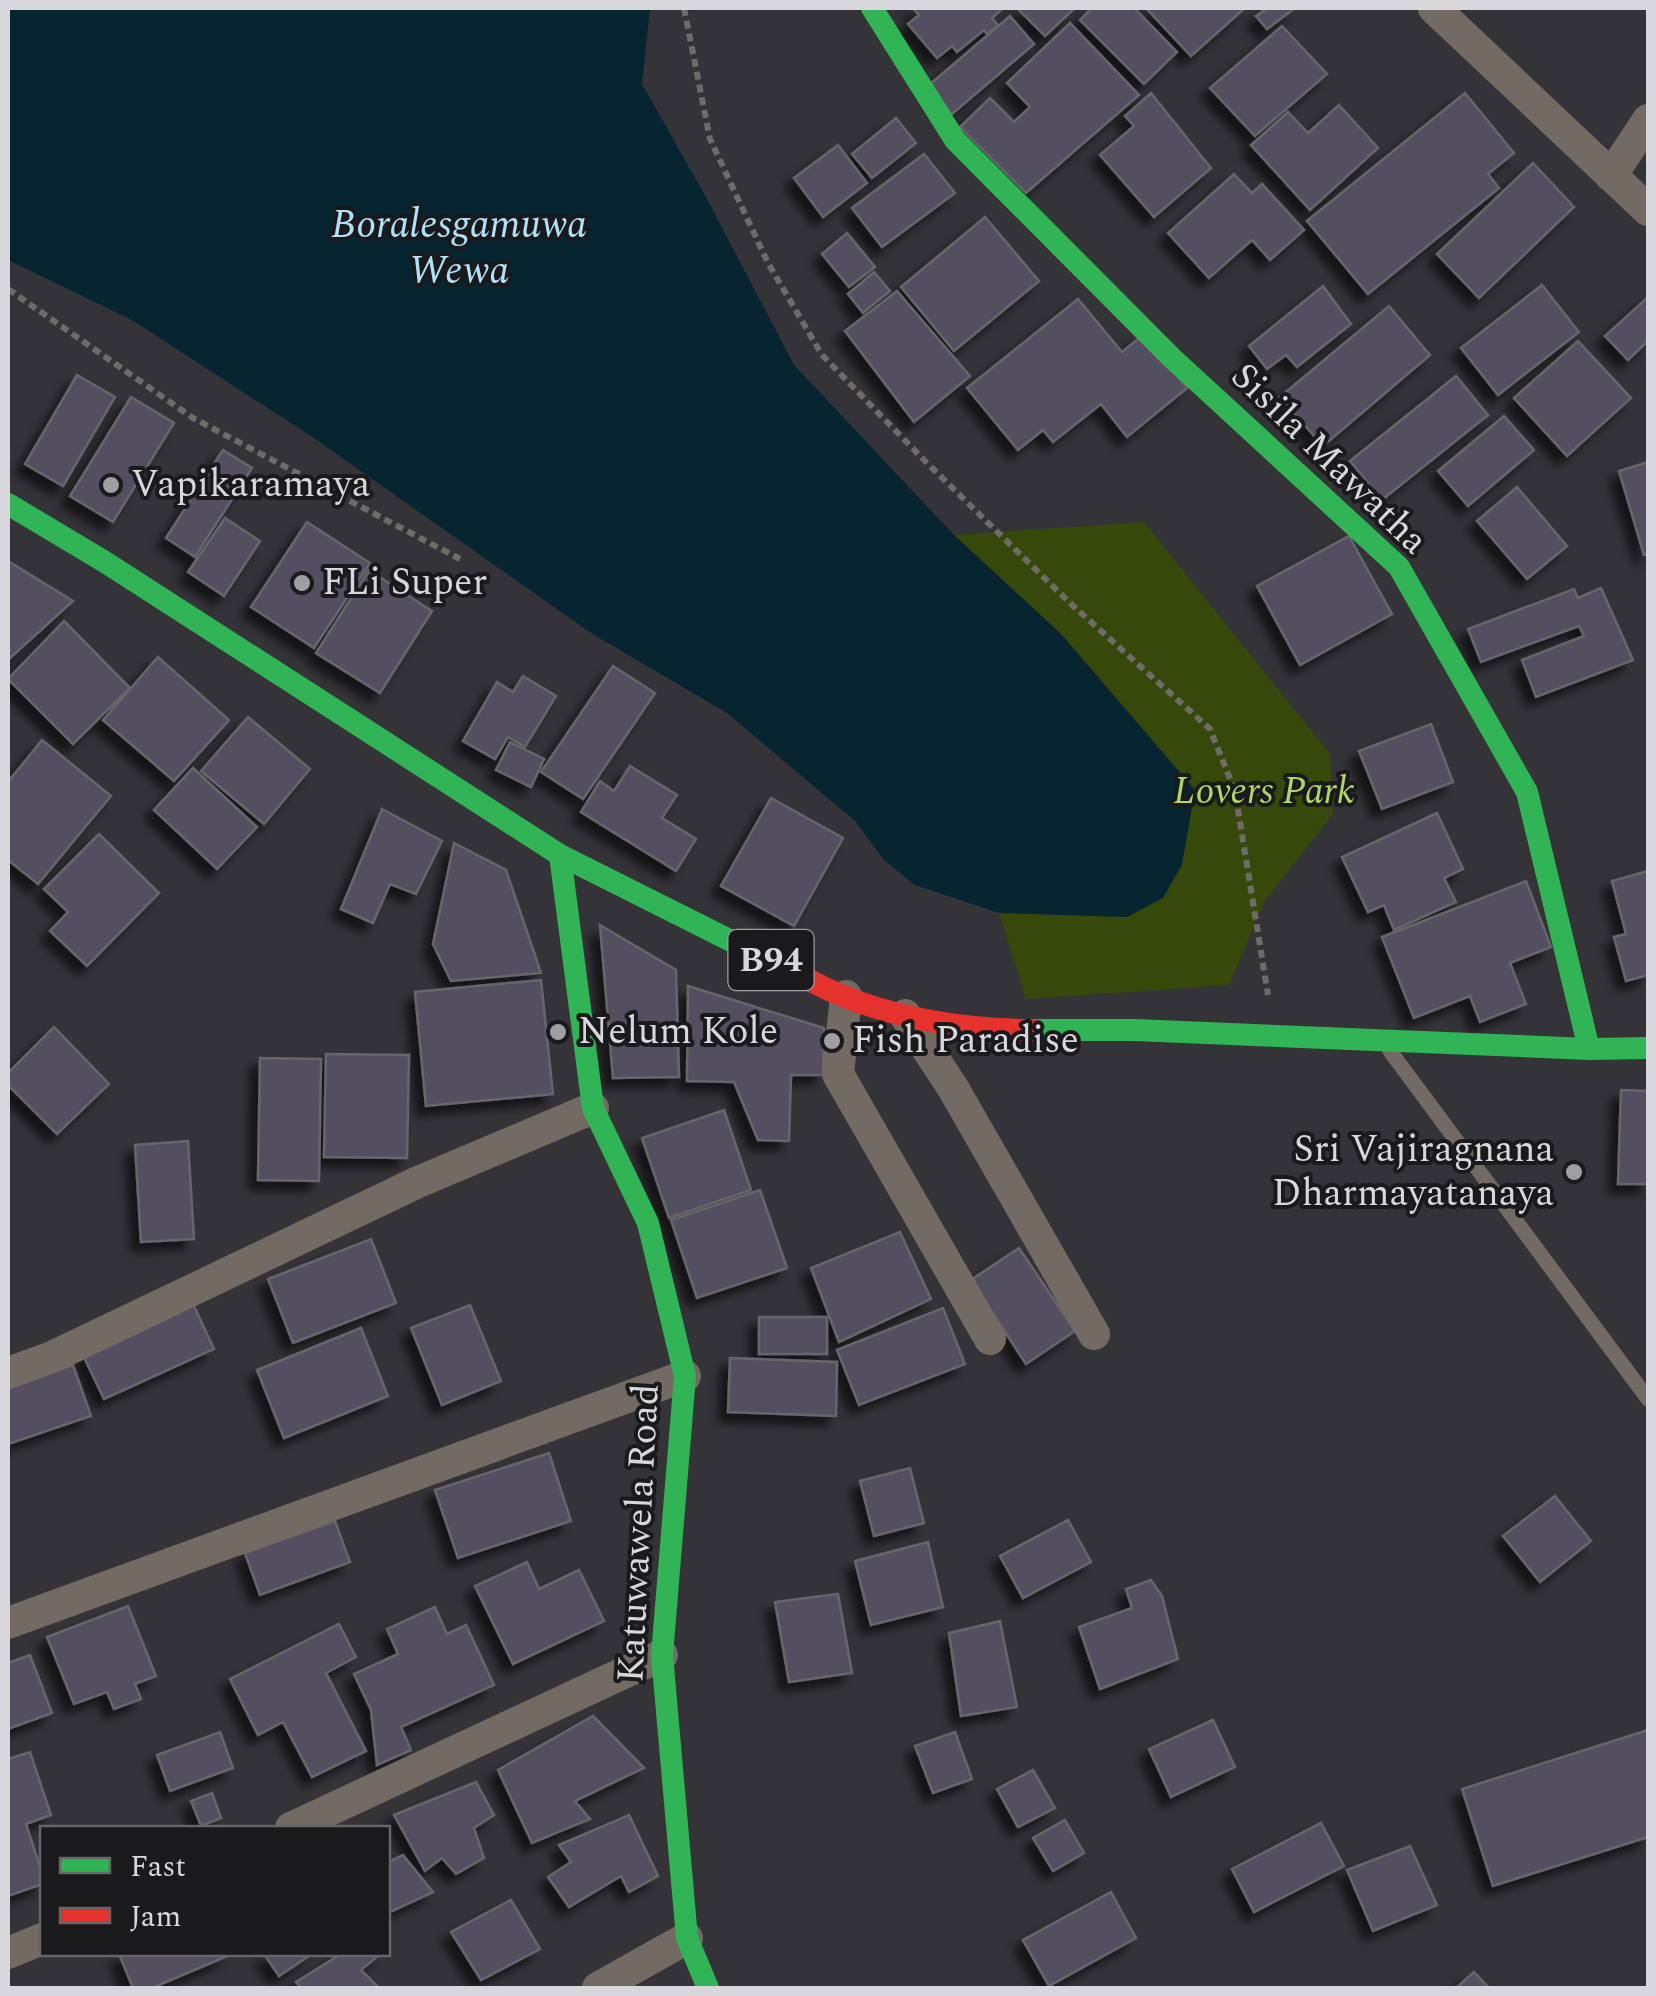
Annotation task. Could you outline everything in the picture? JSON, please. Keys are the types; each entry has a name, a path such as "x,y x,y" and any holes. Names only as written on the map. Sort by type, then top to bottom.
{"street":[{"name":"Sisila Mawatha","path":"872,8 955,140 1172,358 1399,566 1528,792 1589,1049"},
{"path":"1434,8 1648,210"},
{"path":"1611,176 1648,120"},
{"name":"B94","path":"8,504 121,572 560,855 846,996 905,1014 992,1030 1135,1030 1589,1049 1648,1048"},
{"name":"Katuwawela Road","path":"560,855 593,1108 648,1223 685,1376 662,1656 687,1938 708,1988"},
{"path":"846,996 838,1074 990,1339"},
{"path":"905,1014 953,1088 1094,1334"},
{"path":"8,1372 52,1357 416,1183 593,1108"},
{"path":"8,1624 685,1376"},
{"path":"294,1826 662,1656"},
{"path":"598,1988 687,1938"},
{"path":"8,1953 40,1940"}],"lane":[{"path":"1382,1040 1648,1399"}],"path":[{"path":"684,8 710,139 768,263 822,355 1070,603 1210,729 1235,790 1274,1036"},
{"path":"8,289 192,418 460,559"}],"green space":[{"name":"Lovers Park","path":"1144,522 1330,754 1333,814 1264,902 1229,985 1026,999 999,913 1127,917 1195,790 1061,634 954,535"}],"water":[{"name":"Boralesgamuwa Wewa","path":"8,8 650,8 642,84 794,365 954,535 1061,634 1195,790 1182,865 1163,898 1127,917 999,913 915,885 884,860 855,821 727,713 591,633 314,438 132,320 8,260"}],"building":[{"path":"913,8 1003,8 992,18 998,25 987,34 984,30 957,52 952,46 937,58 908,24 919,15"},
{"path":"1017,8 1075,8 1045,36"},
{"path":"1092,8 1134,8 1177,52 1144,84 1080,20"},
{"path":"1146,8 1245,8 1191,56"},
{"path":"1268,8 1295,8 1267,29 1256,16"},
{"path":"1010,16 1034,44 952,114 928,86"},
{"path":"1070,23 1139,95 1026,193 960,127 990,98 1014,122 1030,107 1007,83"},
{"path":"1282,26 1327,74 1255,136 1210,88"},
{"path":"1151,93 1211,168 1154,217 1100,155 1134,126 1125,116"},
{"path":"1465,93 1514,153 1488,174 1499,188 1368,294 1307,221"},
{"path":"1339,105 1378,148 1310,210 1251,145 1288,112 1308,133"},
{"path":"896,118 916,143 872,178 852,154"},
{"path":"838,145 867,183 823,217 794,178"},
{"path":"924,154 955,193 882,247 852,208"},
{"path":"1533,163 1574,207 1479,298 1437,254"},
{"path":"1234,174 1252,193 1262,184 1304,230 1270,260 1252,240 1209,278 1168,233"},
{"path":"985,217 1039,281 954,351 901,287"},
{"path":"847,233 875,267 849,287 822,254"},
{"path":"874,272 890,291 863,313 848,294"},
{"path":"1542,285 1579,332 1498,395 1461,348"},
{"path":"1323,286 1351,324 1297,367 1286,355 1267,369 1249,346"},
{"path":"897,291 970,376 914,422 845,331"},
{"path":"1648,297 1648,341 1628,360 1605,336"},
{"path":"1078,299 1122,352 1144,334 1187,388 1127,437 1101,404 1053,442 1043,430 1018,450 967,388"},
{"path":"1389,306 1430,355 1323,446 1280,397"},
{"path":"1578,341 1631,398 1567,456 1514,398"},
{"path":"77,375 115,397 63,486 25,464"},
{"path":"1456,376 1488,415 1382,500 1350,461"},
{"path":"131,397 174,423 113,522 70,496"},
{"path":"1504,416 1534,450 1468,506 1438,471"},
{"path":"223,450 252,468 195,557 166,538"},
{"path":"1648,462 1648,554 1644,555 1619,471"},
{"path":"1517,487 1567,546 1527,579 1477,521"},
{"path":"225,518 260,541 224,596 188,572"},
{"path":"307,522 370,563 314,648 251,607"},
{"path":"1349,536 1392,614 1300,665 1257,586"},
{"path":"8,561 73,601 8,660"},
{"path":"369,570 432,611 380,693 316,653"},
{"path":"1601,588 1633,660 1536,697 1522,660 1584,636 1579,626 1481,662 1468,629 1574,589 1578,598"},
{"path":"64,621 130,688 73,744 8,679"},
{"path":"158,657 229,720 174,781 103,720"},
{"path":"613,666 655,693 583,799 541,772"},
{"path":"523,676 556,696 525,747 508,737 495,759 463,741 497,682 513,692"},
{"path":"248,717 310,769 264,824 201,771"},
{"path":"1431,724 1453,782 1382,809 1359,751"},
{"path":"42,740 111,796 38,884 8,860 8,782"},
{"path":"510,742 544,759 531,787 496,770"},
{"path":"630,766 677,795 662,818 696,839 676,871 581,812 600,781 614,791"},
{"path":"193,768 257,827 217,869 154,810"},
{"path":"771,798 843,838 794,926 721,886"},
{"path":"382,809 442,841 416,894 390,884 373,923 341,909"},
{"path":"1437,813 1463,869 1444,878 1456,902 1394,930 1384,905 1368,912 1342,857"},
{"path":"99,834 159,893 87,966 50,931 68,912 44,889"},
{"path":"454,843 506,870 541,973 451,981 433,944"},
{"path":"1648,871 1648,975 1626,981 1614,937 1626,934 1612,881"},
{"path":"1526,881 1551,947 1510,963 1526,1004 1480,1022 1470,996 1414,1018 1382,937"},
{"path":"600,925 676,970 679,1077 613,1078"},
{"path":"541,980 553,1094 426,1106 415,992"},
{"path":"688,986 824,1028 823,1075 791,1075 789,1141 758,1140 734,1082 687,1081"},
{"path":"54,1027 109,1084 57,1134 8,1085 8,1073"},
{"path":"326,1054 409,1055 407,1158 324,1157"},
{"path":"260,1058 321,1059 319,1181 258,1180"},
{"path":"1621,1090 1648,1091 1648,1184 1618,1184"},
{"path":"724,1110 751,1190 669,1218 642,1138"},
{"path":"188,1141 194,1239 141,1242 135,1145"},
{"path":"760,1190 787,1268 697,1298 671,1220"},
{"path":"900,1232 931,1299 839,1342 811,1268"},
{"path":"371,1239 396,1303 293,1343 268,1279"},
{"path":"1019,1248 1075,1331 1026,1364 971,1280"},
{"path":"193,1304 214,1349 104,1399 83,1355"},
{"path":"470,1305 501,1381 442,1405 411,1328"},
{"path":"943,1308 965,1364 859,1405 837,1350"},
{"path":"759,1317 827,1317 827,1354 759,1354"},
{"path":"361,1328 388,1396 284,1438 257,1370"},
{"path":"730,1358 837,1362 836,1416 728,1412"},
{"path":"73,1365 91,1416 8,1444 8,1388"},
{"path":"549,1453 571,1521 458,1558 435,1490"},
{"path":"910,1468 924,1523 874,1536 860,1481"},
{"path":"1555,1496 1591,1541 1540,1582 1503,1536"},
{"path":"1068,1520 1091,1562 1023,1598 1000,1556"},
{"path":"335,1521 350,1562 260,1595 245,1553"},
{"path":"928,1542 943,1607 871,1625 855,1561"},
{"path":"527,1562 539,1589 579,1570 604,1621 513,1664 475,1586"},
{"path":"1151,1580 1162,1596 1178,1659 1100,1689 1079,1627 1132,1608 1126,1589"},
{"path":"838,1594 852,1673 789,1682 775,1602"},
{"path":"128,1606 156,1676 135,1684 141,1699 114,1709 107,1692 74,1704 47,1637"},
{"path":"435,1607 447,1634 466,1625 494,1685 401,1727 411,1750 377,1765 371,1710 354,1674 398,1654 387,1629"},
{"path":"1000,1621 1017,1707 961,1716 949,1633"},
{"path":"339,1624 356,1657 326,1673 366,1751 312,1777 283,1722 258,1735 230,1679"},
{"path":"30,1655 52,1713 8,1729 8,1663"},
{"path":"593,1716 644,1768 575,1801 590,1819 532,1843 498,1770"},
{"path":"1213,1720 1235,1767 1171,1797 1149,1749"},
{"path":"1648,1730 1648,1837 1493,1886 1462,1789"},
{"path":"220,1732 233,1768 170,1791 157,1755"},
{"path":"955,1732 972,1779 933,1793 915,1746"},
{"path":"30,1752 51,1815 26,1824 40,1867 40,1885 8,1896 8,1759"},
{"path":"1033,1770 1055,1808 1018,1827 997,1789"},
{"path":"476,1782 494,1815 474,1828 484,1858 456,1874 442,1858 425,1871 394,1815"},
{"path":"212,1793 221,1818 201,1826 191,1801"},
{"path":"629,1815 658,1876 629,1892 621,1876 569,1907 548,1877 571,1862 559,1845"},
{"path":"1065,1820 1084,1853 1053,1871 1033,1838"},
{"path":"1321,1823 1344,1866 1254,1912 1232,1869"},
{"path":"1410,1846 1437,1905 1373,1931 1347,1870"},
{"path":"403,1855 433,1892 390,1912 390,1861"},
{"path":"1111,1892 1136,1938 1049,1986 1023,1940"},
{"path":"511,1900 540,1949 481,1980 451,1932"},
{"path":"120,1956 227,1956 152,1988 133,1988"},
{"path":"265,1956 309,1956 279,1976"},
{"path":"338,1956 378,1956 361,1970 379,1988 301,1988 296,1982"},
{"path":"1474,1972 1489,1988 1456,1988"}],"traffic: fast":[{"path":"872,8 955,140 1172,358 1399,567 1527,792 1589,1049"},
{"path":"8,504 105,562 560,855 811,981"},
{"path":"560,855 593,1108 648,1223 685,1376 662,1655 687,1938 708,1988"},
{"path":"1032,1030 1135,1030 1589,1049 1648,1048"}],"traffic: jam":[{"path":"811,981 863,1003 919,1019 1032,1030"}],"place":[{"name":"Vapikaramaya","path":"111,485"},
{"name":"FLi Super","path":"302,583"},
{"name":"Nelum Kole","path":"558,1032"},
{"name":"Fish Paradise","path":"832,1041"},
{"name":"Sri Vajiragnana Dharmayatanaya","path":"1574,1172"}]}
